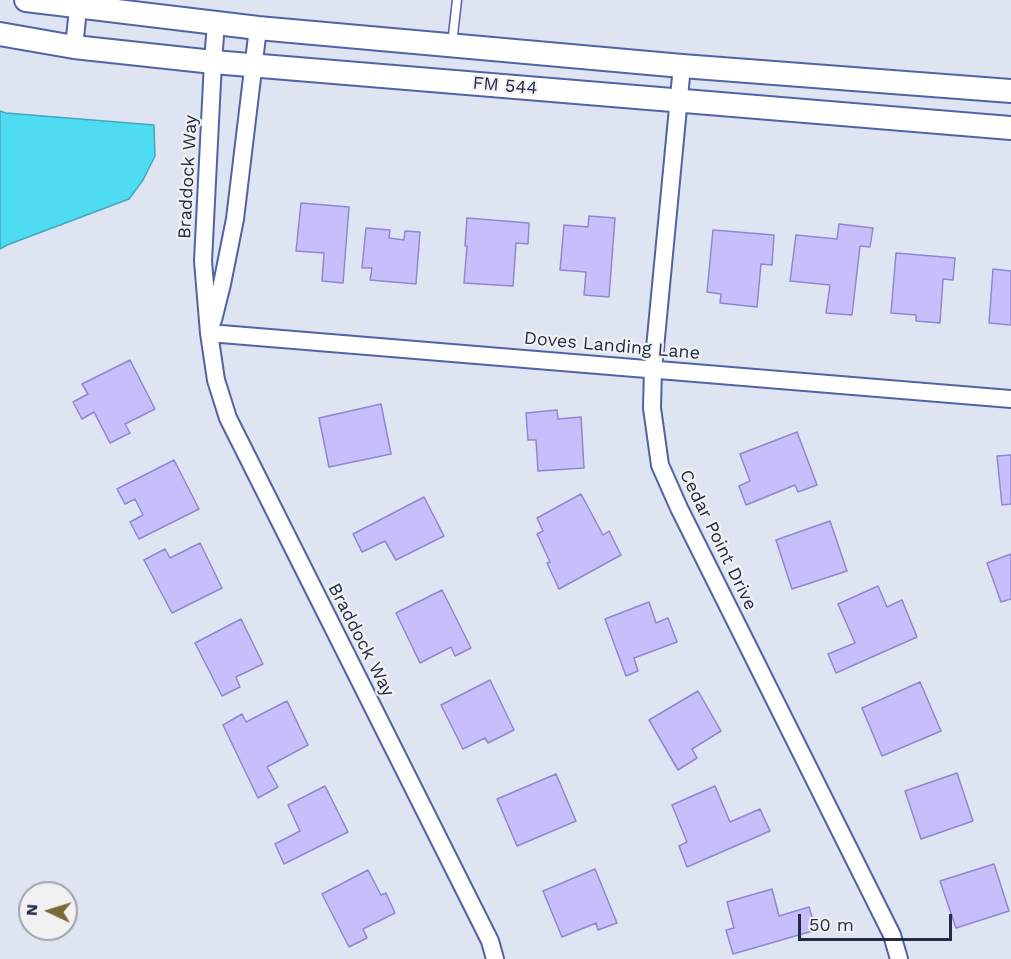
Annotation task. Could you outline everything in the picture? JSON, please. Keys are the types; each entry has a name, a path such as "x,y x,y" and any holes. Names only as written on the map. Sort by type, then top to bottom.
{"main road":[{"name":"FM 544","path":"26,0 78,3 258,28 682,66 1011,91"},
{"name":"FM 544","path":"0,34 74,47 213,62 1011,128"}],"street":[{"path":"74,47 78,3"},
{"name":"Braddock Way","path":"216,23 203,261 209,333 216,380 228,418 490,941 495,959"},
{"name":"Braddock Way","path":"209,333 235,219 258,28"},
{"name":"Cedar Point Drive","path":"682,66 654,369 652,408 660,465 679,508 892,935 899,959"},
{"name":"Doves Landing Lane","path":"209,333 1011,399"}],"lane":[{"path":"452,44 457,0"}],"water":[{"path":"0,111 154,125 155,156 143,180 129,199 0,249"}],"building":[{"path":"301,203 349,207 343,283 322,281 324,253 296,251"},
{"path":"589,216 615,218 609,297 584,295 586,272 560,270 564,225 588,227"},
{"path":"467,218 529,223 528,244 516,243 513,286 464,283"},
{"path":"839,224 873,228 870,247 860,246 852,315 826,313 830,285 790,281 796,235 837,239"},
{"path":"366,228 390,230 389,238 404,240 405,231 420,232 416,284 370,280 372,268 362,268"},
{"path":"713,230 774,235 772,265 761,264 757,307 720,303 721,294 707,292"},
{"path":"896,253 955,258 953,280 943,279 940,323 916,321 916,315 891,313"},
{"path":"993,269 1011,271 1011,325 989,323"},
{"path":"130,360 155,409 125,424 130,433 110,443 94,412 82,419 73,402 88,394 82,384"},
{"path":"381,404 391,454 329,467 319,418"},
{"path":"557,410 558,419 581,417 584,468 538,471 536,440 528,440 526,413"},
{"path":"797,432 817,485 798,492 795,485 746,505 739,486 750,481 740,454"},
{"path":"1011,455 1011,504 1002,505 997,456"},
{"path":"174,460 199,509 139,539 130,522 143,515 135,499 125,504 117,489"},
{"path":"581,494 603,535 609,531 621,555 559,589 537,534 543,531 537,518"},
{"path":"424,497 444,536 396,560 385,541 362,552 353,534"},
{"path":"830,521 847,571 792,589 776,540"},
{"path":"200,543 222,588 172,613 144,560 165,549 170,558"},
{"path":"1011,554 1011,599 1001,602 987,563"},
{"path":"878,586 887,607 902,600 917,637 836,673 828,654 855,643 838,604"},
{"path":"442,590 471,648 455,656 451,647 420,663 396,613"},
{"path":"649,602 656,623 668,618 677,642 634,658 638,671 626,676 605,619"},
{"path":"241,619 263,664 236,677 240,687 222,696 195,643"},
{"path":"490,680 514,730 488,743 485,738 463,749 441,705"},
{"path":"920,682 941,731 882,756 862,708"},
{"path":"698,691 721,731 692,749 697,758 678,770 649,720"},
{"path":"287,701 308,745 267,767 278,787 258,798 223,725 242,714 246,722"},
{"path":"957,773 973,821 921,839 905,791"},
{"path":"556,774 576,821 517,846 497,799"},
{"path":"325,786 348,832 284,864 275,844 300,831 288,805"},
{"path":"715,786 730,822 760,809 770,831 687,867 679,846 687,842 672,805"},
{"path":"994,864 1009,911 956,928 940,881"},
{"path":"595,869 617,923 598,930 596,923 562,937 543,891"},
{"path":"368,870 381,895 386,893 395,913 363,929 367,938 349,947 322,894"},
{"path":"772,889 779,916 809,907 816,930 733,954 726,930 734,928 727,902"}]}
